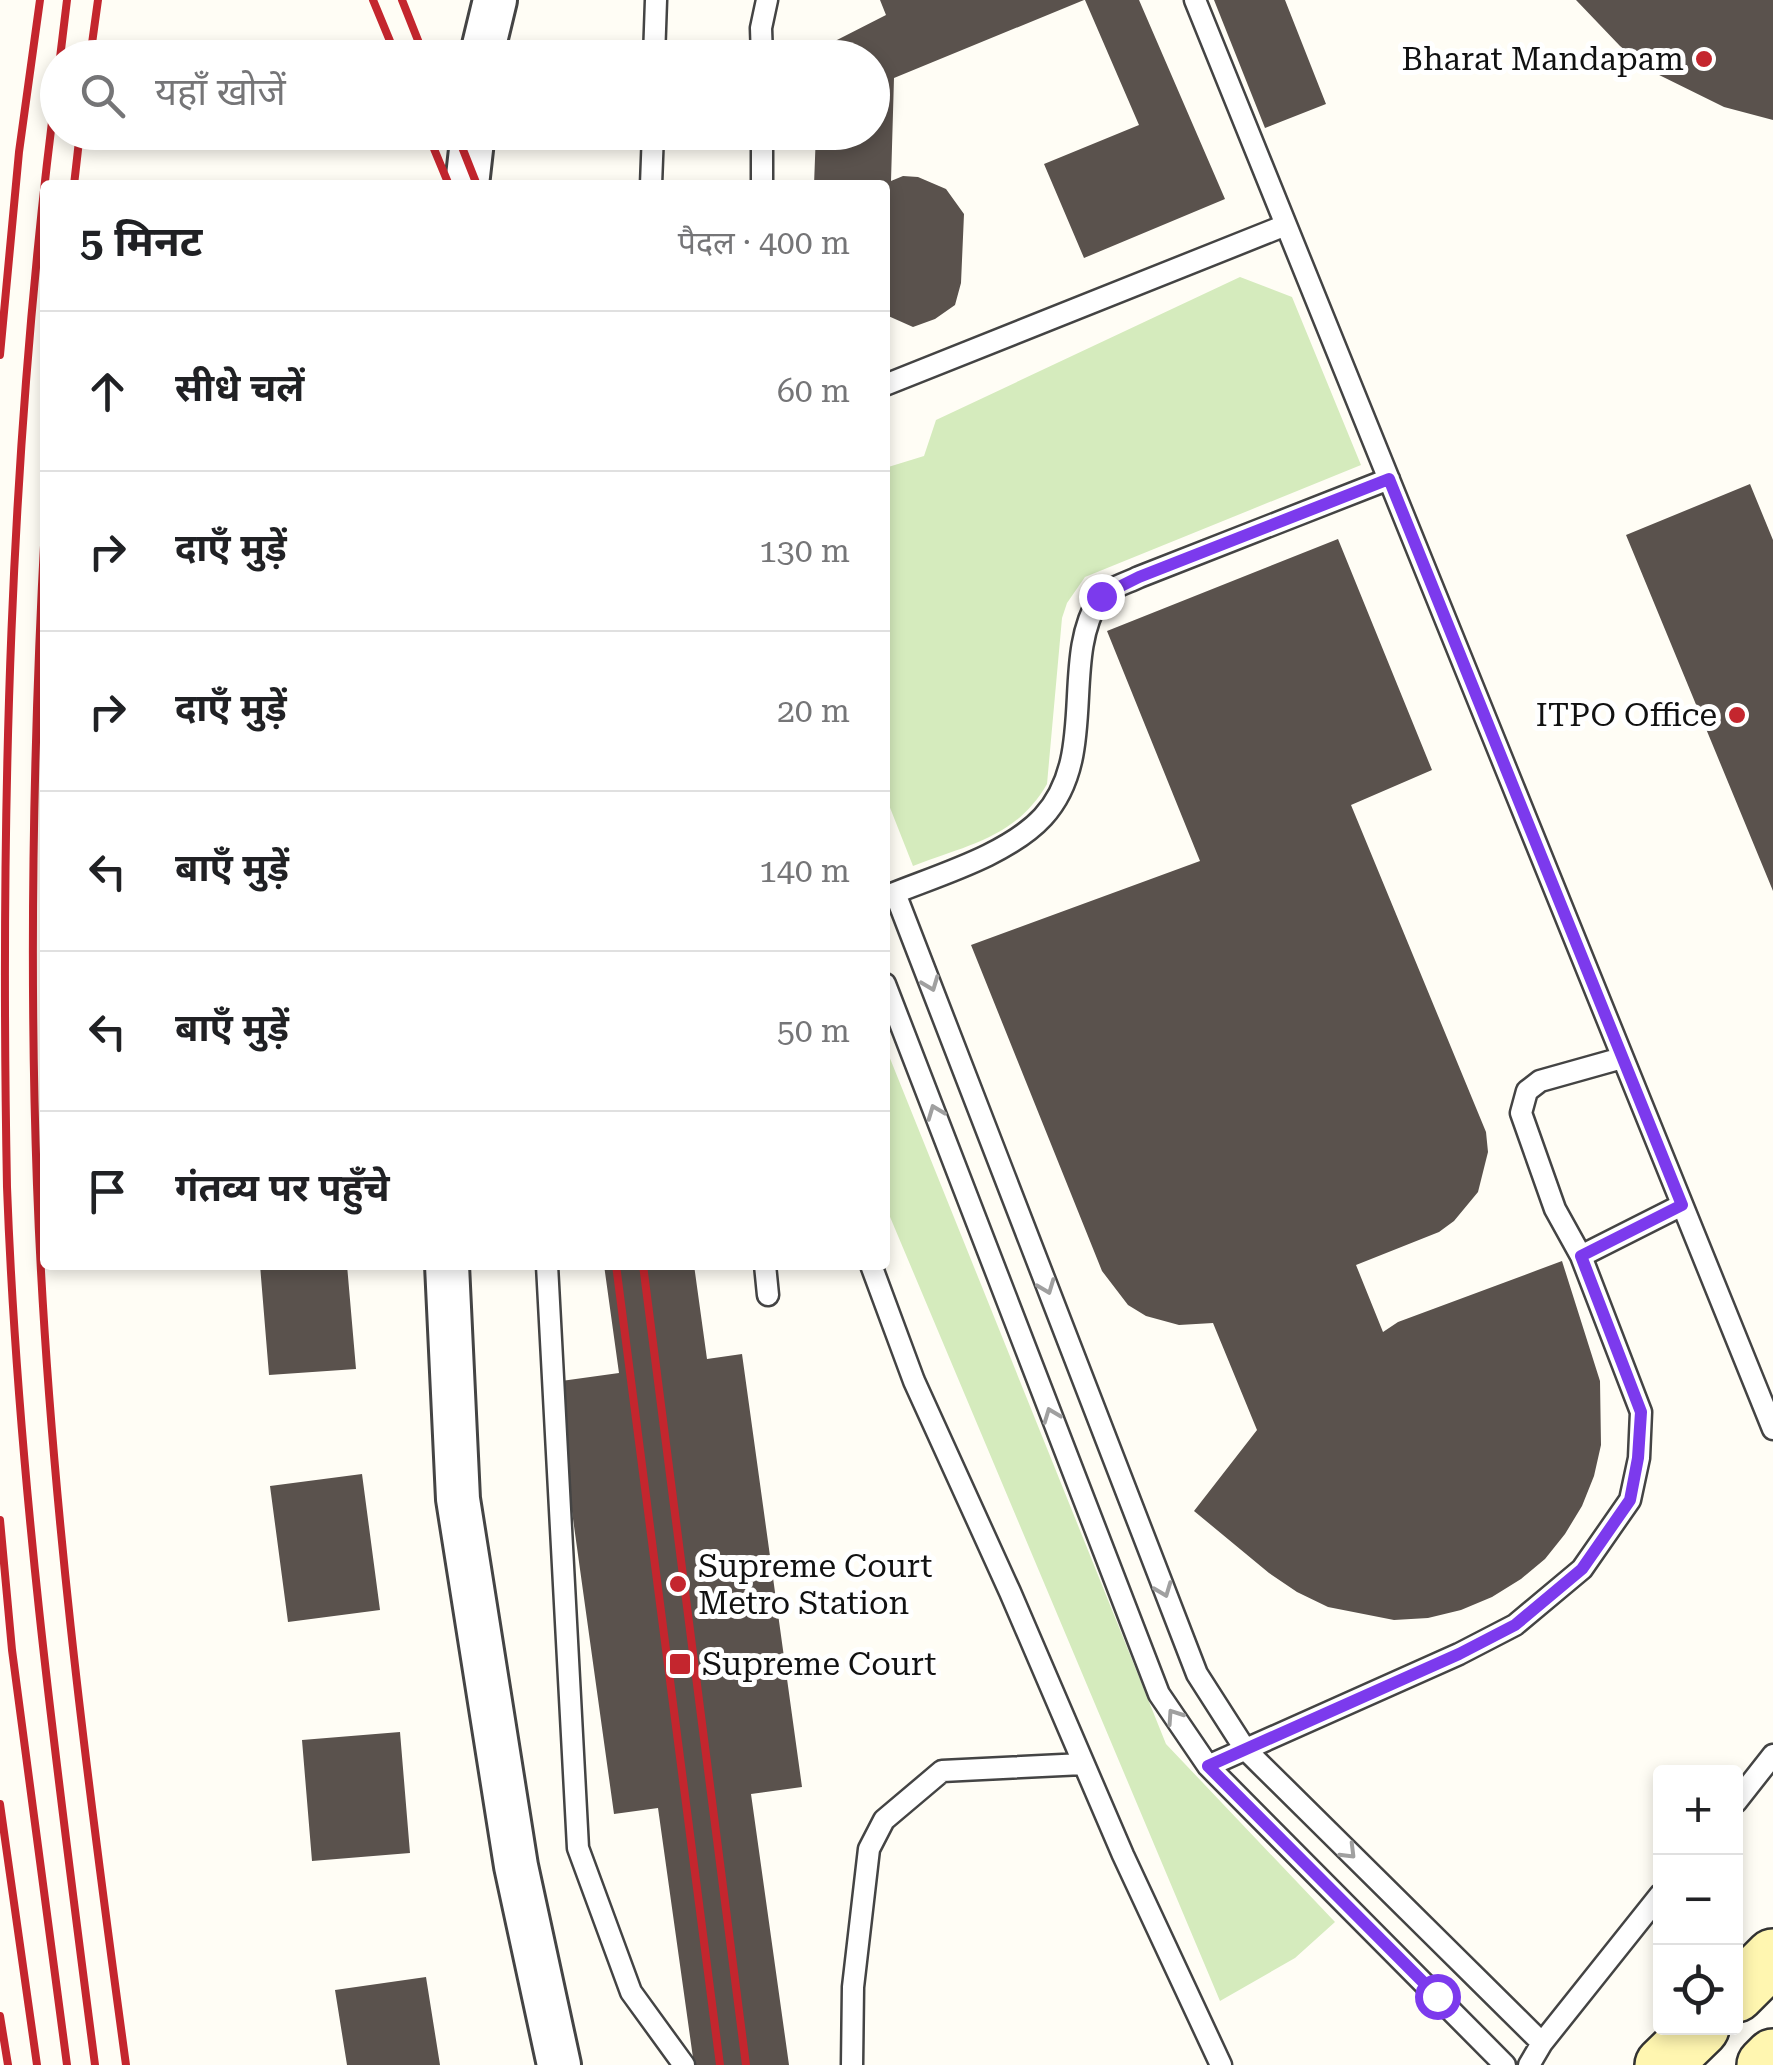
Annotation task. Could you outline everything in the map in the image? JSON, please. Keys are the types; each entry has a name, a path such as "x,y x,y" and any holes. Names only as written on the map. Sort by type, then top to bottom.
{"main road":[{"path":"1743,1987 1773,1957"},
{"path":"1663,2065 1694,2035"},
{"path":"1765,2065 1773,2058"}],"street":[{"path":"485,40 495,0"},
{"path":"468,180 471,150"},
{"path":"447,1270 458,1499 516,1866 559,2065"}],"lane":[{"path":"655,40 656,0"},
{"path":"762,40 768,0"},
{"path":"1195,0 1773,1429"},
{"path":"651,180 652,150"},
{"path":"762,150 762,180"},
{"path":"890,382 1286,225"},
{"path":"1389,479 1139,577 1101,596 1086,629 1070,776 1044,816 1014,842 890,895 1197,1674 1246,1749 1542,2043"},
{"path":"890,997 1159,1694 1208,1766 1506,2065"},
{"path":"1208,1766 1515,1625 1582,1569 1630,1500 1641,1412 1581,1256 1555,1209 1521,1113 1527,1091 1540,1081 1622,1058"},
{"path":"1581,1256 1682,1205"},
{"path":"547,1270 578,1848 631,1992 684,2065"},
{"path":"766,1270 768,1295"},
{"path":"873,1270 914,1380 1222,2065"},
{"path":"1743,1793 1773,1755"},
{"path":"852,2065 853,1987 869,1849 884,1820 942,1771 1084,1764"},
{"path":"1529,2065 1542,2043 1653,1904"}],"green space":[{"path":"1240,277 1292,297 1361,465 1085,577 1062,618 1047,784 1021,817 1005,828 913,866 890,808 890,466 924,456 936,420"},
{"path":"890,1058 1166,1744 1335,1922 1295,1958 1220,2001 890,1217"}],"building":[{"path":"880,0 1084,0 894,78 891,181 903,176 918,177 946,189 964,214 961,283 955,305 935,319 913,327 890,317 890,180 814,180 815,150 890,150 890,40 837,40 886,15"},
{"path":"1085,0 1139,0 1225,199 1084,258 1044,164 1139,125"},
{"path":"1214,0 1285,0 1326,104 1265,128"},
{"name":"Bharat Mandapam","path":"1576,0 1773,0 1773,120 1724,107 1651,71 1620,46"},
{"name":"ITPO Office","path":"1750,484 1773,540 1773,891 1626,535"},
{"path":"1338,539 1432,770 1351,805 1486,1132 1488,1152 1478,1192 1454,1221 1439,1232 1356,1265 1383,1332 1398,1322 1562,1261 1600,1381 1601,1445 1594,1476 1565,1534 1545,1559 1492,1597 1428,1618 1394,1620 1328,1607 1269,1573 1194,1511 1257,1430 1213,1323 1179,1325 1146,1316 1128,1305 1102,1271 971,945 1200,861 1107,631"},
{"path":"260,1270 347,1270 356,1369 269,1375"},
{"name":"Supreme Court Metro Station","path":"605,1270 695,1270 707,1359 742,1354 802,1787 751,1794 789,2065 694,2065 658,1808 614,1814 554,1382 619,1373"},
{"path":"362,1474 380,1610 288,1622 270,1486"},
{"path":"400,1732 410,1853 312,1861 302,1740"},
{"path":"426,1977 440,2065 347,2065 335,1990"}],"railway":[{"path":"0,355 19,152 40,0"},
{"path":"62,40 67,0"},
{"path":"92,40 98,0"},
{"path":"373,0 390,40"},
{"path":"402,0 418,40"},
{"path":"45,180 49,150"},
{"path":"75,180 78,150"},
{"path":"434,150 447,180"},
{"path":"463,150 475,180"},
{"path":"40,224 18,491 7,769 7,1187 30,1517 95,2065"},
{"path":"40,644 33,938 40,1252"},
{"path":"41,1270 59,1516 126,2065"},
{"path":"617,1270 720,2065"},
{"path":"644,1270 746,2065"},
{"path":"0,1520 12,1650 67,2065"},
{"path":"0,1804 37,2065"},
{"path":"0,2016 8,2065"}],"place":[{"name":"Bharat Mandapam","path":"1704,59"},
{"name":"ITPO Office","path":"1737,715"},
{"name":"Supreme Court Metro Station","path":"678,1584"},
{"name":"Supreme Court","path":"680,1664"}],"route":[{"path":"1101,596 1139,577 1389,479 1682,1205 1581,1256 1641,1412 1630,1500 1582,1569 1515,1625 1208,1766 1437,1996"}]}
